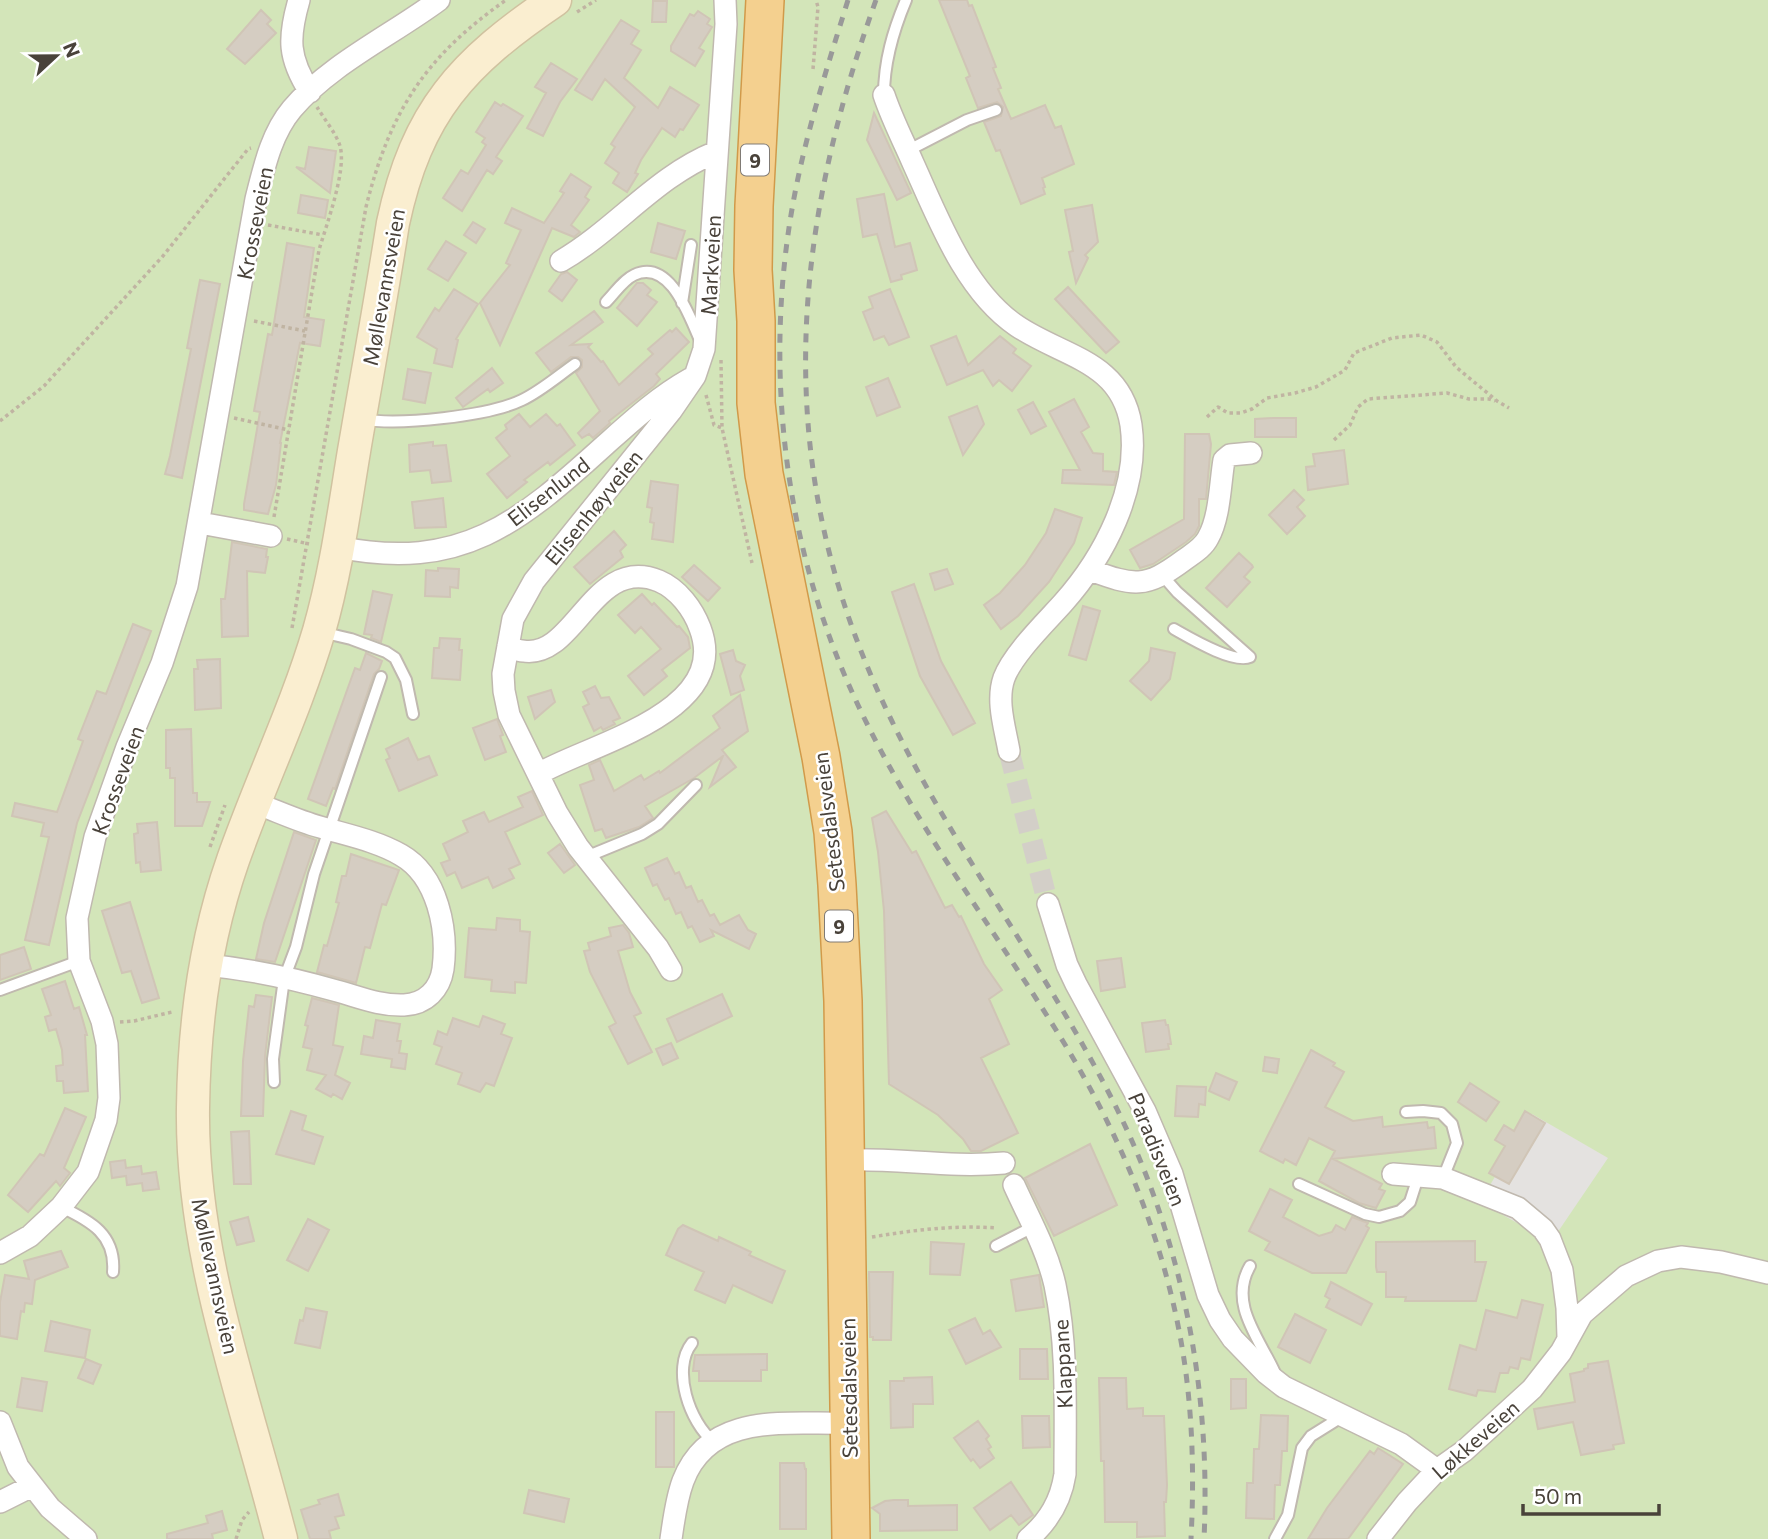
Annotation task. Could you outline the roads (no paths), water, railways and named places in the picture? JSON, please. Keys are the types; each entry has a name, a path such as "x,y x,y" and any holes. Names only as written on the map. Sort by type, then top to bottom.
{"highway":[{"name":"Setesdalsveien","path":"765,0 754,206 756,403 764,474 812,708 833,832 843,1001 851,1539"},
{"name":"Setesdalsveien","path":"756,321 764,268 790,0"}],"main road":[{"name":"Møllevannsveien","path":"282,1539 219,1306 199,1206 193,1109 195,1047 206,965 232,863 318,632 338,547 399,195 424,129 438,105 471,65 565,7"}],"street":[{"path":"299,0 292,29 292,57 310,92"},
{"name":"Krosseveien","path":"0,1252 30,1236 61,1207 88,1172 106,1121 109,1098 107,1044 102,1021 79,961 76,918 95,837 127,747 177,622 187,586 252,222 268,152 291,110 310,92 358,54 439,0"},
{"name":"Markveien","path":"695,376 704,349 726,24 725,0"},
{"path":"884,95 893,122 940,225 982,292 1016,326 1089,362 1106,375 1128,407 1132,448 1126,490 1117,517 1090,570 1036,633 1005,676 1002,706 1009,751"},
{"path":"561,261 586,246 666,180 716,152"},
{"name":"Elisenlund","path":"338,547 366,553 410,554 464,543 499,529 561,485 650,404 695,376"},
{"name":"Elisenhøyveien","path":"671,970 659,948 578,847 557,813 540,773 509,715 503,674 513,619 534,581 671,411 695,376"},
{"path":"1090,570 1120,581 1141,583 1163,576 1207,540 1216,509 1224,460 1230,455 1251,453"},
{"path":"200,523 271,536"},
{"path":"508,646 534,651 555,642 593,599 633,576 646,576 675,590 691,611 704,639 705,652 701,670 691,689 676,705 640,727 540,773"},
{"path":"206,965 334,990 371,1002 405,1005 418,1003 432,995 441,982 444,959 441,916 434,897 416,867 388,848 256,803"},
{"name":"Paradisveien","path":"1048,904 1067,965 1145,1111 1172,1174 1205,1285 1220,1320 1250,1357 1278,1382 1307,1400 1401,1444 1437,1470"},
{"path":"845,1160 913,1161 972,1166 1004,1163"},
{"path":"1393,1174 1443,1178 1518,1208 1543,1229 1550,1239 1562,1270 1568,1337"},
{"name":"Klappane","path":"1014,1185 1048,1259 1060,1313 1064,1369 1065,1474 1062,1490 1055,1509 1028,1539"},
{"name":"Løkkeveien","path":"1378,1539 1437,1470 1464,1451 1532,1389 1561,1352 1582,1314 1626,1276 1658,1261 1681,1257 1721,1262 1768,1273"},
{"path":"0,1422 18,1467 50,1508 86,1539"},
{"path":"671,1539 684,1477 701,1452 713,1441 730,1432 764,1424 849,1423"},
{"path":"0,1502 32,1486"}],"lane":[{"path":"884,95 884,69 889,45 906,0"},
{"path":"907,150 967,120 996,110"},
{"path":"682,303 691,245"},
{"path":"607,302 627,279 641,272 660,275 669,282 682,303 704,349"},
{"path":"360,418 384,422 418,421 496,408 527,397 576,364"},
{"path":"1163,576 1177,592 1250,657 1243,659 1222,653 1174,629"},
{"path":"318,632 351,639 395,658 405,680 413,715"},
{"path":"274,1082 273,1059 284,979 296,947 314,874 381,677"},
{"path":"586,856 642,834 665,817 696,785"},
{"path":"0,990 79,961"},
{"path":"1406,1112 1441,1113 1452,1124 1457,1143 1443,1178"},
{"path":"1299,1184 1365,1214 1379,1217 1400,1211 1410,1202 1418,1177"},
{"path":"61,1207 102,1233 112,1246 113,1272"},
{"path":"996,1246 1033,1227"},
{"path":"1250,1266 1243,1282 1244,1308 1278,1382"},
{"path":"692,1343 684,1358 686,1395 697,1425 713,1441"},
{"path":"1275,1539 1288,1515 1302,1448 1311,1436 1343,1416"}],"tunnel":[{"path":"1009,751 1048,904"}],"railway":[{"path":"848,0 802,161 791,215 784,272 780,330 781,388 793,503 822,615 864,717 914,809 1079,1069 1101,1109 1138,1191 1167,1277 1185,1366 1192,1452 1191,1539"},
{"path":"876,0 848,86 826,171 812,256 806,340 808,425 820,509 841,594 873,680 899,736 928,790 1088,1055 1140,1160 1159,1212 1188,1318 1203,1428 1204,1539"}]}
